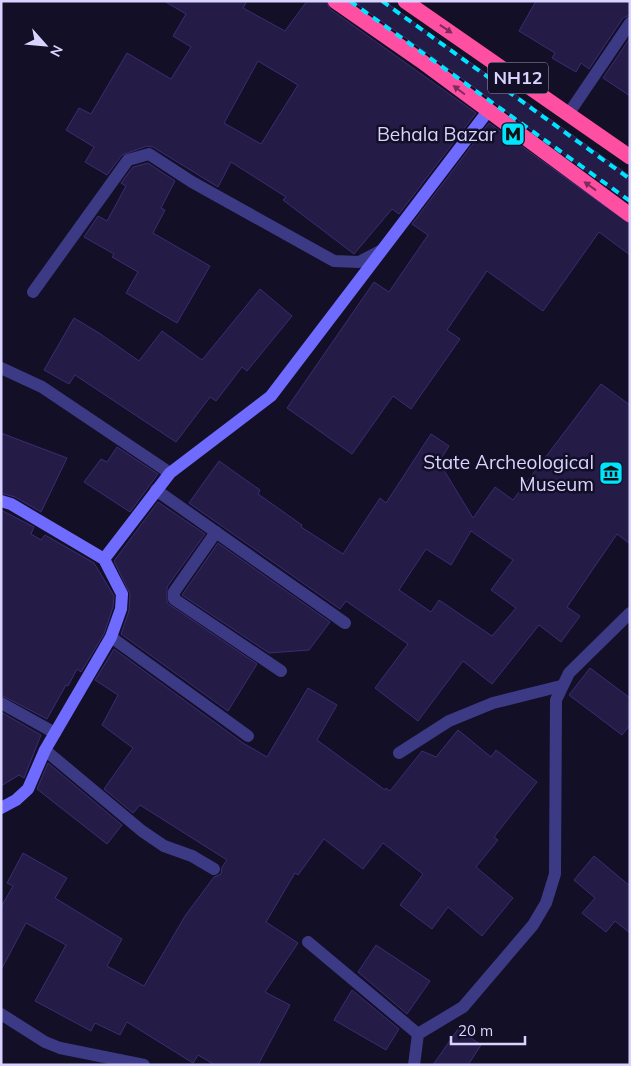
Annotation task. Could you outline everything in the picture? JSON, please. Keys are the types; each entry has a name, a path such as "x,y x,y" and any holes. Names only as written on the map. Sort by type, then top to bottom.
{"highway":[{"name":"NH12","path":"335,1 630,214"},
{"name":"NH12","path":"405,1 630,157"}],"street":[{"path":"568,113 630,22"},
{"path":"104,559 170,473 272,396 488,111"},
{"path":"33,292 128,160 149,154 192,182 334,261 359,262 382,250"},
{"path":"1,368 42,388 170,473"},
{"path":"156,490 345,623"},
{"path":"1,501 11,504 104,559 122,594 121,609 111,637 45,750 28,789 16,800 1,808"},
{"path":"216,532 174,592 174,599 281,671"},
{"path":"418,1034 463,1007 533,925 546,903 555,874 556,700 561,686 569,673 630,613"},
{"path":"111,637 248,736"},
{"path":"400,752 449,721 493,703 561,686"},
{"path":"1,703 55,733"},
{"path":"45,750 142,831 164,846 192,856 214,869"},
{"path":"308,942 418,1034"},
{"path":"1,1014 45,1042 60,1048 144,1065"},
{"path":"414,1065 418,1034"}],"building":[{"path":"164,1 247,1 243,8 285,31 307,1 326,1 330,9 476,113 399,214 392,209 354,254 283,200 286,197 231,162 218,187 153,147 147,146 122,155 107,175 85,162 94,147 66,130 79,108 91,114 127,53 171,79 191,47 173,36 186,14","holes":["258,61 298,85 261,144 224,123"]},
{"path":"352,1 384,1 630,176 630,203 426,52"},
{"path":"536,1 630,1 630,15 623,18 589,69 581,63 576,72 552,58 555,53 519,31"},
{"path":"630,38 630,96 603,78"},
{"path":"489,123 630,224 630,255 599,232 543,311 487,271 447,330 460,339 411,409 393,396 352,454 287,408 374,282 389,292 428,235 412,224"},
{"path":"148,163 175,181 161,208 165,210 153,233 210,266 177,323 126,293 138,272 112,257 114,254 84,237 98,216 107,221 126,186 121,183 133,167"},
{"path":"260,289 292,316 247,371 242,367 216,401 210,397 176,442 75,375 69,384 44,370 74,318 139,361 162,331 202,360"},
{"path":"601,384 630,405 630,544 617,534 567,607 580,616 561,642 539,625 492,684 463,661 418,721 375,688 408,644 346,601 340,609 189,503 219,461 260,490 258,494 302,525 301,527 343,554 380,498 386,503 431,434 449,446 439,462 473,518 495,487 513,500","holes":["471,531 513,560 491,590 516,608 492,636 439,600 431,612 399,590 426,549 451,565"]},
{"path":"1,433 67,458 41,512 15,497 1,493"},
{"path":"117,447 158,474 130,512 84,482 101,459 107,462"},
{"path":"158,502 205,534 167,587 167,603 257,664 228,711 121,634 129,611 130,594 114,561"},
{"path":"1,510 34,527 31,534 41,540 45,535 94,563 114,596 113,607 104,634 81,672 77,669 68,686 66,685 47,719 1,695"},
{"path":"218,543 330,622 309,650 269,653 182,595"},
{"path":"114,649 243,743 267,757 308,688 337,705 317,740 385,790 386,788 390,791 422,751 436,757 458,730 491,757 496,750 537,782 494,837 498,840 476,867 513,898 482,936 448,907 432,929 400,905 423,874 383,843 363,869 324,839 298,875 295,873 266,922 298,943 265,992 290,1005 258,1065 215,1065 198,1055 193,1063 127,1022 120,1035 95,1023 91,1031 35,1001 66,945 26,923 1,970 1,907 13,886 7,883 23,853 67,878 55,898 122,939 107,966 144,986 185,916 214,877 221,874 222,867 227,860 140,805 133,813 104,789 133,748 102,725 118,695 95,680"},
{"path":"590,668 630,698 630,725 622,735 569,695"},
{"path":"1,712 41,735 24,778 19,775 1,786"},
{"path":"48,763 122,825 107,844 37,789"},
{"path":"594,856 630,886 630,933 615,921 606,932 582,913 595,898 574,880"},
{"path":"376,945 430,981 407,1014 358,972"},
{"path":"352,990 399,1029 386,1050 334,1020"},
{"path":"458,1029 481,1045 468,1065 433,1065"}],"railway":[{"path":"350,1 630,201"},
{"path":"382,1 630,179"}],"place":[{"name":"Behala Bazar","path":"513,134"},
{"name":"State Archeological Museum","path":"611,473"}]}
